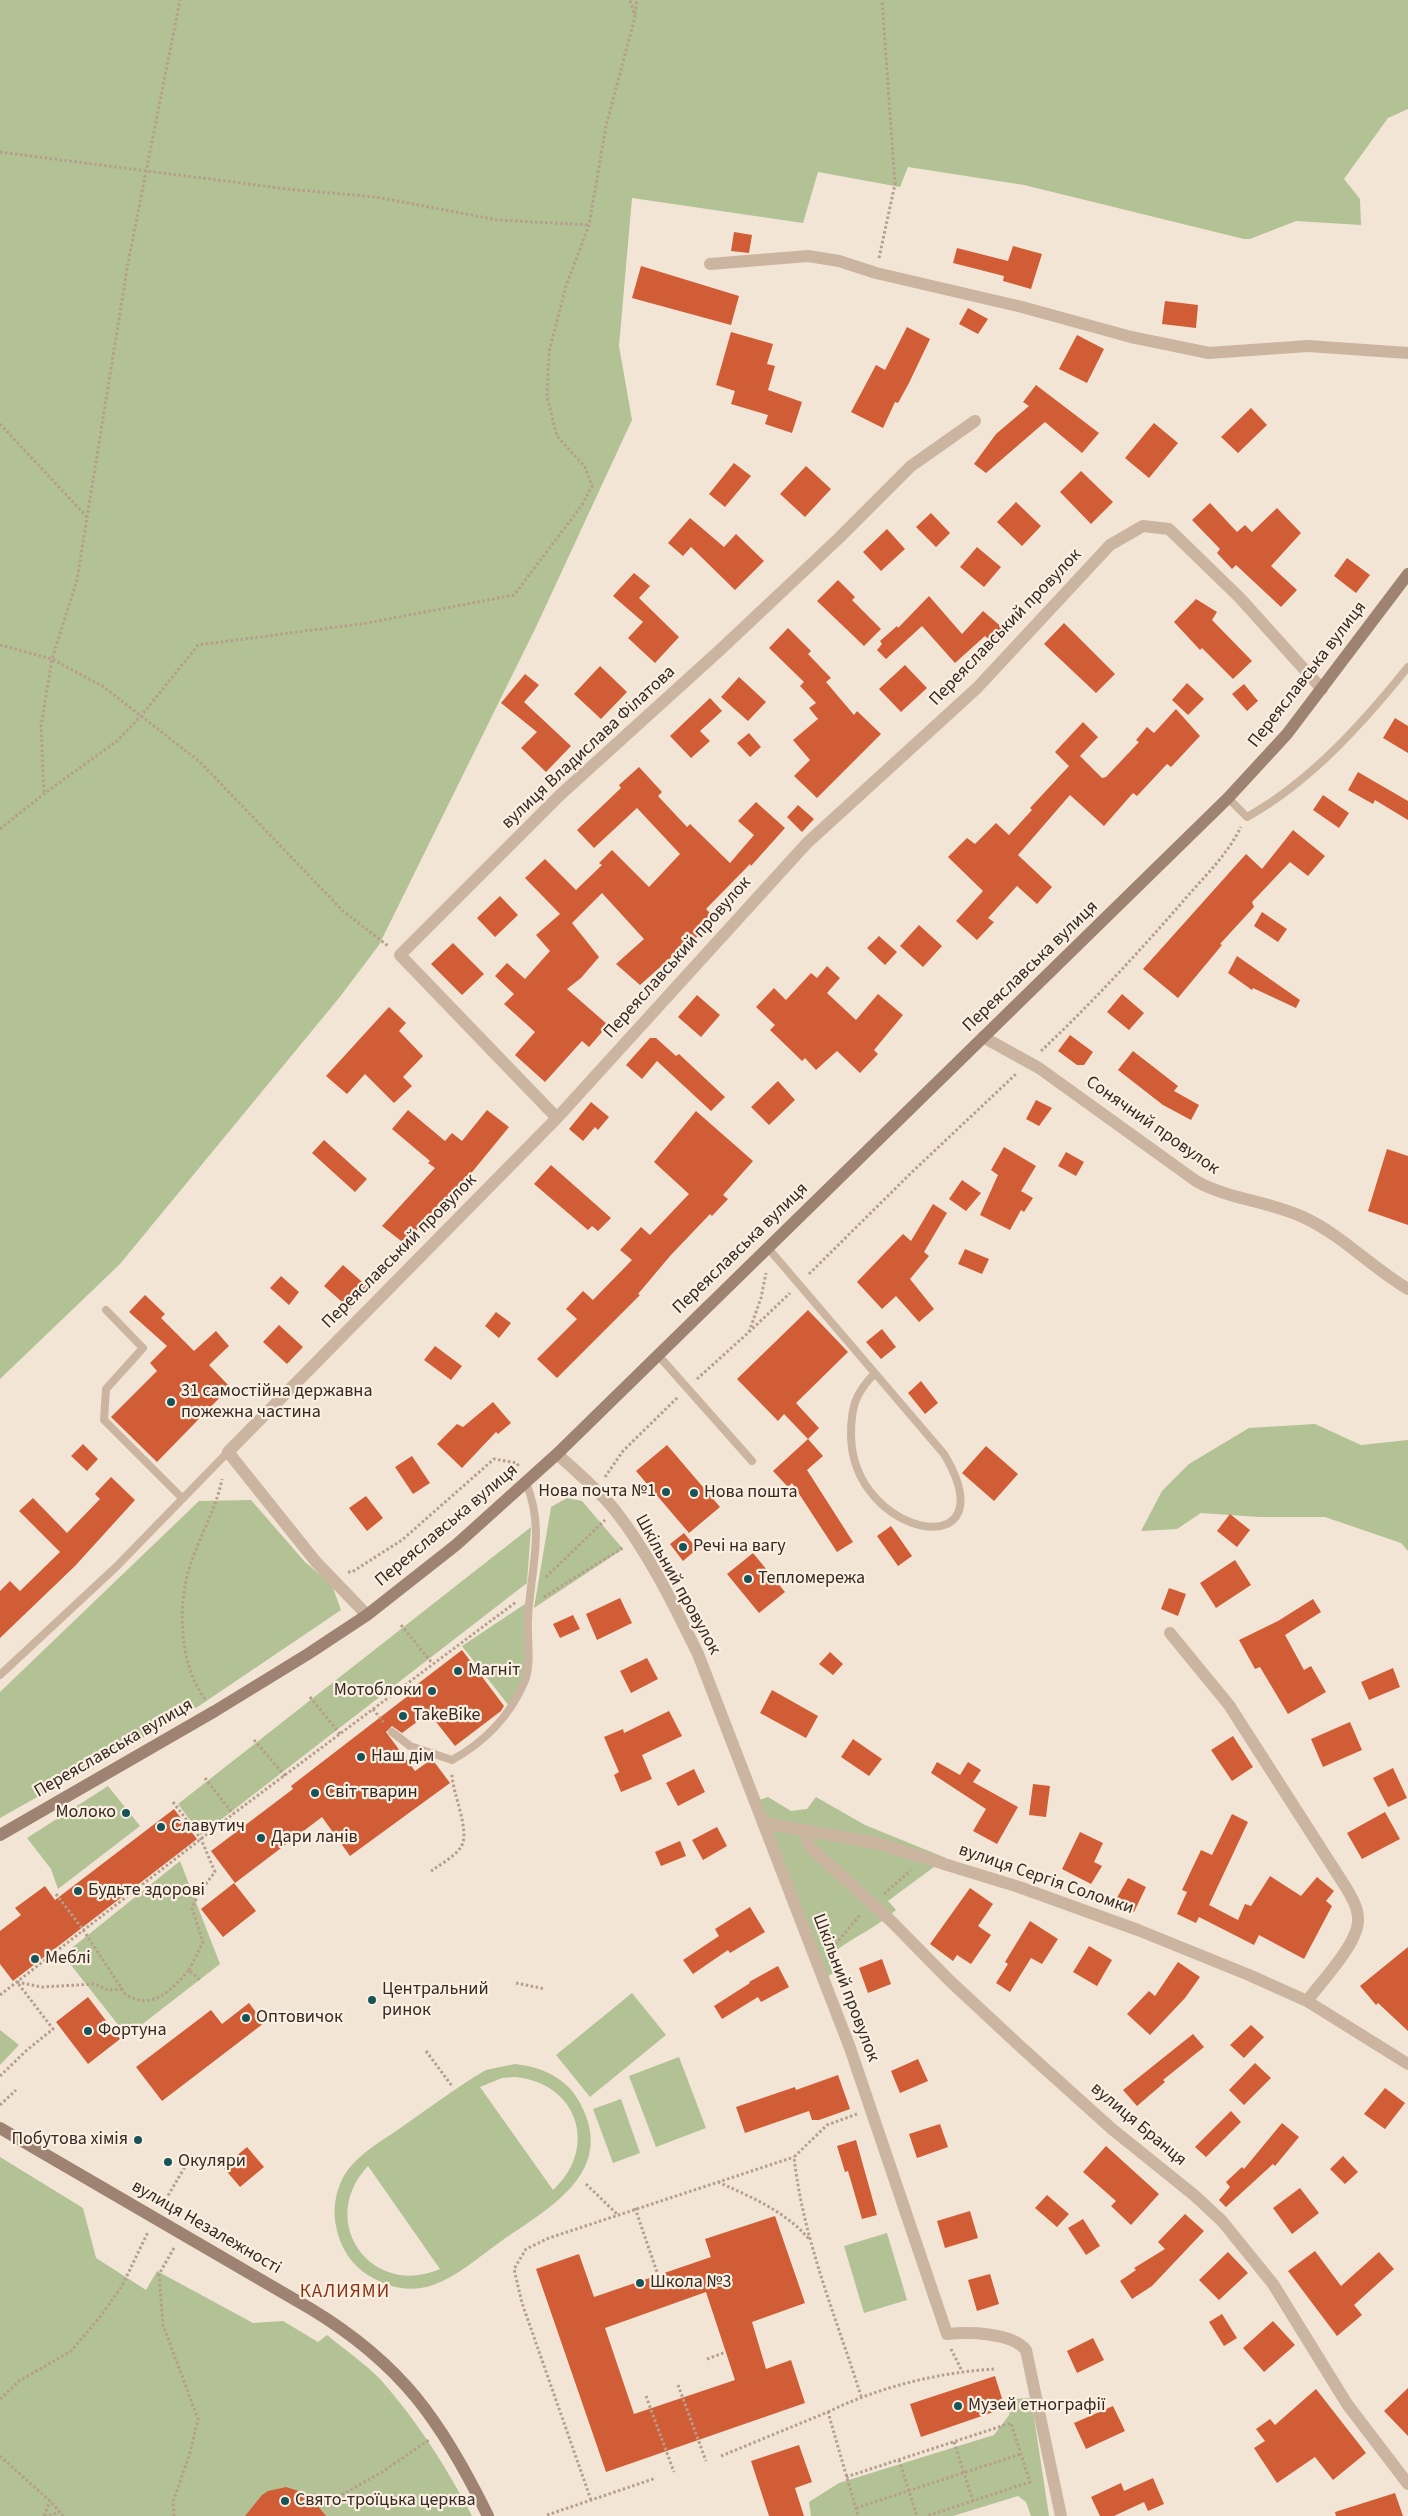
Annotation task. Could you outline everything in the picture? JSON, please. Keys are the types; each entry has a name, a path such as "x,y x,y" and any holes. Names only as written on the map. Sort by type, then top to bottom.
{"main road":[{"name":"Переяславська вулиця","path":"0,1835 215,1711 367,1615 456,1545 526,1483 1228,798 1287,734 1408,574"},
{"name":"вулиця Незалежності","path":"0,2128 311,2308 353,2336 401,2379 442,2432 488,2516"}],"street":[{"path":"710,264 808,256 839,261 876,274 1022,307 1131,337 1209,353 1308,346 1408,353"},
{"name":"вулиця Владислава Філатова","path":"400,955 560,794 727,644 840,538 911,466 975,421"},
{"name":"Переяславський провулок","path":"228,1452 557,1118 807,843 977,688 1110,545 1143,526 1169,529 1240,598 1322,689"},
{"path":"400,955 557,1118"},
{"name":"Сонячний провулок","path":"984,1038 1028,1062 1191,1178 1219,1192 1288,1211 1314,1222 1408,1289"},
{"path":"228,1452 316,1562 367,1615"},
{"name":"Шкільний провулок","path":"557,1454 615,1510 673,1605 698,1654 871,2108 946,2334"},
{"path":"1170,1633 1229,1705 1341,1879 1356,1907 1358,1927 1349,1944 1308,2001"},
{"name":"вулиця Сергія Соломки","path":"763,1823 876,1843 1019,1887 1138,1930 1249,1974 1308,2001 1408,2064"},
{"name":"вулиця Бранця","path":"804,1830 809,1846 891,1920 969,1999 1089,2109 1194,2195 1232,2231 1273,2284 1347,2404 1408,2484"},
{"path":"946,2334 992,2336 1015,2342 1026,2350 1061,2516"}],"lane":[{"path":"1228,798 1247,817 1285,792 1327,755 1367,715 1408,667"},
{"path":"768,1248 874,1374 939,1447 953,1470 961,1495 962,1507 952,1520 941,1526 932,1528 920,1527 897,1517 876,1496 857,1471 851,1443 854,1404 858,1391 874,1374"},
{"path":"106,1310 143,1348 106,1389 104,1420 182,1498"},
{"path":"657,1354 752,1462"},
{"path":"0,1675 116,1567 228,1452"},
{"path":"392,1732 410,1746 452,1760 476,1745 494,1728 523,1684 527,1670 529,1606 536,1562 534,1504 526,1483"}],"path":[{"path":"44,793 41,726 52,659 77,580 128,263 180,0"},
{"path":"630,0 635,17"},
{"path":"0,829 44,793 117,741 142,716 198,645 367,623 514,595 582,505 592,486 585,467 557,436 547,397 552,342 566,286 589,225 606,126 635,17 637,0"},
{"path":"876,274 895,184 882,0"},
{"path":"0,152 287,189 376,197 498,220 589,225"},
{"path":"0,424 87,517"},
{"path":"0,644 52,659 104,687 142,716 199,761 343,911 400,955"},
{"path":"749,1332 904,1180 1088,1007 1151,939 1227,850 1247,817"},
{"path":"215,1711 196,1686 186,1650 182,1610 189,1570 220,1488 228,1452"},
{"path":"316,1562 341,1572 352,1572 402,1540 494,1459 517,1463 526,1483"},
{"path":"0,1995 200,1839 432,1663 531,1591 615,1510"},
{"path":"529,1606 635,1541"},
{"path":"401,1625 432,1663"},
{"path":"310,1697 340,1734"},
{"path":"254,1740 284,1776"},
{"path":"430,1871 457,1852 463,1842 462,1825 452,1787 452,1760"},
{"path":"205,1778 233,1814"},
{"path":"56,1894 84,1931 126,1995 134,2000 145,2002 168,1994 189,1970 203,1942 192,1908 200,1891 216,1872 200,1839 173,1802"},
{"path":"189,1970 201,1981"},
{"path":"17,1982 42,1987 95,1984 108,1990 122,1989"},
{"path":"0,2076 52,2029 17,1982"},
{"path":"516,1984 545,1989"},
{"path":"426,2051 452,2086"},
{"path":"0,2105 16,2090"},
{"path":"591,2500 522,2303 514,2269 526,2248 617,2214 794,2157 828,2125 871,2108"},
{"path":"0,2399 19,2381 71,2351 100,2317 122,2286 155,2218 192,2155"},
{"path":"794,2157 798,2194 810,2240 861,2396"},
{"path":"717,2182 764,2204 796,2224 810,2240"},
{"path":"586,2184 617,2214"},
{"path":"635,2208 658,2275"},
{"path":"174,2516 173,2502 190,2452 198,2419 163,2325 159,2274 181,2234"},
{"path":"946,2334 962,2371"},
{"path":"707,2359 726,2352"},
{"path":"721,2456 828,2412 861,2396 962,2371 996,2369"},
{"path":"678,2385 706,2461"},
{"path":"646,2396 674,2472"},
{"path":"828,2412 858,2516"},
{"path":"846,2477 1011,2423 1030,2482 927,2516"},
{"path":"320,2507 382,2472 442,2432"},
{"path":"954,2442 973,2501"},
{"path":"856,2508 1021,2454"},
{"path":"0,2456 50,2501 58,2513 63,2516"},
{"path":"899,2460 917,2516"},
{"path":"547,2515 656,2478"},
{"path":"43,2516 50,2501"},
{"path":"43,2516 58,2513"}],"green space":[{"path":"0,0 1408,0 1408,109 1388,118 1344,179 1360,199 1361,225 1296,221 1250,239 1024,185 908,167 900,187 818,172 803,223 632,198 619,346 632,420 536,627 379,945 339,998 120,1264 0,1379"},
{"path":"1315,1424 1361,1445 1408,1440 1408,1551 1401,1543 1325,1517 1260,1517 1201,1513 1177,1529 1141,1531 1162,1491 1189,1464 1249,1428"},
{"path":"567,1498 582,1501 623,1549 534,1608 551,1507"},
{"path":"251,1500 305,1562 332,1585 341,1610 199,1706 0,1818 0,1692 199,1501"},
{"path":"531,1527 527,1583 201,1835 178,1804"},
{"path":"525,1604 525,1673 519,1699 513,1711 462,1646"},
{"path":"108,1786 140,1826 58,1889 51,1869 27,1838"},
{"path":"768,1797 791,1811 807,1809 816,1797 865,1825 946,1858 888,1901 896,1910 889,1916 832,1954 834,1973 820,1980 753,1802"},
{"path":"180,1861 220,1964 127,2036 63,1955"},
{"path":"632,1993 666,2035 590,2097 556,2055"},
{"path":"0,2030 19,2045 0,2065"},
{"path":"679,2057 706,2128 656,2147 629,2076"},
{"path":"515,2064 535,2068 561,2080 575,2094 589,2128 590,2150 584,2169 572,2186 556,2202 451,2277 424,2288 415,2289 396,2287 378,2281 352,2262 339,2239 335,2218 335,2202 342,2179 351,2166 368,2151 486,2070","holes":["515,2077 537,2082 554,2091 567,2104 575,2120 578,2137 575,2155 567,2173 553,2190 480,2087 502,2078","368,2166 440,2269 415,2275 392,2273 373,2264 359,2249 350,2231 348,2210 353,2187"]},
{"path":"621,2099 640,2153 613,2163 593,2109"},
{"path":"0,2157 83,2208 96,2258 146,2290 157,2271 253,2323 283,2321 318,2342 327,2335 374,2373 393,2394 430,2444 472,2516 0,2516"},
{"path":"887,2233 907,2300 864,2313 844,2246"},
{"path":"1031,2398 1049,2516 1031,2516 1026,2502 1018,2496 953,2516 811,2516 809,2502 839,2483 994,2435 1009,2415 1012,2399"}],"building":[{"path":"734,232 752,235 749,253 731,251"},
{"path":"1013,246 1042,254 1031,289 1003,281 1004,276 953,263 957,248 1008,261"},
{"path":"641,266 739,296 731,325 632,298"},
{"path":"1165,301 1198,305 1196,328 1162,324"},
{"path":"968,308 988,319 978,334 959,324"},
{"path":"907,327 930,339 909,383 898,403 895,402 883,428 851,412 876,365 885,370"},
{"path":"731,332 773,344 767,364 775,366 768,390 802,402 792,433 765,424 768,415 731,404 735,391 716,385"},
{"path":"1077,335 1104,349 1087,383 1059,369"},
{"path":"1036,385 1099,433 1082,453 1045,422 986,473 974,464 996,434 1029,406 1023,402"},
{"path":"1251,408 1267,425 1238,453 1221,437"},
{"path":"1154,423 1178,443 1149,478 1125,458"},
{"path":"734,463 751,476 725,507 709,494"},
{"path":"806,466 831,489 805,517 780,494"},
{"path":"1081,471 1113,502 1091,524 1060,492"},
{"path":"1016,502 1041,526 1022,546 997,522"},
{"path":"1210,503 1237,532 1245,525 1252,532 1277,508 1301,533 1271,566 1297,590 1281,607 1236,565 1232,569 1217,553 1220,549 1192,520"},
{"path":"931,513 950,533 936,547 916,527"},
{"path":"690,518 724,547 736,534 764,561 735,590 691,547 683,556 668,543"},
{"path":"887,529 905,549 881,571 863,552"},
{"path":"977,547 1001,567 984,587 960,567"},
{"path":"1347,558 1370,575 1356,593 1334,576"},
{"path":"634,573 650,586 639,598 679,637 655,663 628,638 643,622 613,596"},
{"path":"838,580 855,597 852,600 881,629 864,646 817,601"},
{"path":"929,596 962,634 983,611 1004,629 992,642 985,636 955,663 922,626 886,659 877,650 882,644 880,641 897,626 898,628"},
{"path":"1196,599 1217,612 1212,620 1252,661 1233,679 1202,648 1200,650 1174,622"},
{"path":"1064,623 1115,674 1096,693 1044,644"},
{"path":"788,628 811,651 808,654 831,678 826,682 854,715 857,711 881,734 817,798 794,776 810,760 793,740 818,719 809,708 816,703 800,686 804,682 769,648"},
{"path":"905,665 927,688 901,712 879,689"},
{"path":"600,666 627,692 601,719 574,694"},
{"path":"525,674 539,685 524,702 571,746 546,772 521,748 537,732 501,703"},
{"path":"739,677 766,702 748,721 721,697"},
{"path":"1187,683 1204,699 1188,715 1172,700"},
{"path":"1244,684 1258,701 1247,711 1232,694"},
{"path":"710,698 722,711 700,731 710,741 691,758 670,736"},
{"path":"1176,709 1200,736 1171,767 1167,764 1137,796 1133,793 1104,826 1070,795 1018,855 1052,887 1037,904 1017,886 988,918 994,922 977,940 956,921 983,891 948,857 967,838 975,844 996,823 1009,835 1032,810 1030,808 1069,766 1055,752 1083,722 1098,737 1080,756 1102,778 1106,777 1139,742 1136,740 1147,727 1154,733"},
{"path":"1395,718 1408,726 1408,753 1383,738"},
{"path":"749,733 761,747 750,757 737,743"},
{"path":"639,767 662,792 658,796 687,827 690,824 730,863 754,835 738,821 756,802 785,828 751,866 750,864 706,909 715,918 688,946 686,944 640,985 616,964 644,939 602,893 572,923 599,957 581,978 567,989 608,1025 589,1047 582,1041 545,1082 515,1055 535,1032 504,1004 514,994 495,976 507,963 525,979 550,951 536,935 560,914 525,878 545,859 576,890 602,865 599,863 612,850 649,887 680,854 637,808 594,848 577,830 621,788 619,785"},
{"path":"1358,772 1408,801 1408,820 1375,800 1373,804 1348,790"},
{"path":"1323,795 1349,813 1339,828 1313,810"},
{"path":"798,805 814,819 802,832 787,817"},
{"path":"1293,830 1325,856 1308,876 1290,862 1252,902 1254,907 1220,944 1222,945 1178,998 1143,969 1246,854 1262,869"},
{"path":"500,896 518,915 495,937 477,918"},
{"path":"1262,912 1287,929 1278,942 1254,926"},
{"path":"919,925 942,946 923,967 900,946"},
{"path":"879,936 897,952 885,965 867,948"},
{"path":"453,943 484,974 462,995 431,964"},
{"path":"1237,956 1300,1000 1296,1008 1253,988 1252,990 1228,973"},
{"path":"827,966 840,978 827,993 856,1020 878,994 903,1015 874,1050 878,1054 860,1073 837,1051 816,1070 805,1058 802,1061 770,1030 775,1025 756,1007 774,988 786,1000 811,973 817,978"},
{"path":"1122,994 1144,1013 1129,1030 1107,1012"},
{"path":"697,995 720,1015 701,1037 678,1017"},
{"path":"389,1007 406,1023 399,1031 423,1056 403,1077 412,1086 394,1103 365,1074 347,1094 326,1076"},
{"path":"1070,1035 1093,1052 1084,1065 1077,1065 1058,1051"},
{"path":"650,1038 656,1038 676,1056 679,1054 725,1097 711,1111 657,1061 642,1079 626,1065"},
{"path":"1133,1051 1178,1086 1174,1091 1199,1105 1191,1120 1163,1105 1118,1070"},
{"path":"778,1081 795,1100 769,1125 751,1107"},
{"path":"1036,1100 1052,1108 1039,1126 1026,1119"},
{"path":"591,1102 609,1117 598,1130 595,1127 583,1141 569,1129"},
{"path":"408,1110 445,1141 452,1133 462,1141 487,1110 509,1127 459,1188 435,1213 433,1211 405,1244 382,1226 435,1168 428,1163 430,1161 392,1129"},
{"path":"696,1111 753,1161 723,1195 728,1199 712,1216 710,1214 670,1256 638,1294 640,1295 557,1378 537,1359 577,1319 566,1309 583,1291 593,1300 632,1260 620,1250 641,1227 650,1235 689,1194 654,1162"},
{"path":"324,1140 367,1179 355,1192 312,1153"},
{"path":"1004,1147 1036,1166 1021,1191 1033,1198 1024,1212 1021,1210 1010,1230 980,1215 998,1175 991,1170"},
{"path":"1387,1149 1408,1156 1408,1225 1368,1211"},
{"path":"1066,1152 1084,1162 1076,1176 1058,1166"},
{"path":"551,1165 611,1218 598,1231 592,1226 588,1230 534,1184"},
{"path":"962,1180 981,1193 966,1211 949,1199"},
{"path":"933,1204 947,1213 924,1252 929,1256 910,1279 934,1309 919,1322 896,1296 882,1309 857,1282 903,1234 911,1241"},
{"path":"965,1249 989,1259 982,1274 958,1264"},
{"path":"343,1265 369,1288 350,1309 324,1286"},
{"path":"281,1276 299,1292 289,1305 270,1288"},
{"name":"31 самостійна державна пожежна частина","path":"145,1295 165,1314 161,1318 194,1351 216,1331 229,1346 209,1365 230,1387 157,1462 111,1417 157,1371 150,1363 167,1346 129,1312"},
{"path":"808,1310 848,1352 796,1403 819,1428 808,1439 784,1414 778,1421 737,1379"},
{"path":"496,1312 511,1323 499,1338 485,1326"},
{"path":"279,1325 303,1347 287,1364 263,1342"},
{"path":"882,1329 896,1347 881,1359 866,1342"},
{"path":"435,1346 462,1366 451,1380 424,1360"},
{"path":"921,1381 938,1403 925,1414 908,1393"},
{"path":"493,1402 511,1423 498,1434 496,1432 462,1468 437,1444 457,1424 463,1427"},
{"path":"808,1439 823,1456 807,1470 853,1542 837,1552 792,1483 788,1487 773,1471"},
{"path":"83,1444 98,1459 87,1471 71,1456"},
{"path":"667,1445 720,1507 689,1533 636,1471"},
{"path":"986,1446 1018,1474 994,1501 962,1473"},
{"path":"412,1456 430,1483 413,1494 395,1467"},
{"path":"111,1477 135,1500 75,1566 0,1638 0,1591 10,1581 20,1591 60,1552 19,1511 33,1498 67,1533 100,1499 95,1494"},
{"path":"366,1496 383,1518 367,1531 349,1508"},
{"path":"1230,1514 1250,1530 1237,1547 1217,1531"},
{"path":"891,1526 912,1556 898,1566 877,1536"},
{"name":"Речі на вагу","path":"684,1533 697,1549 683,1561 670,1544"},
{"path":"753,1553 785,1592 759,1613 727,1574"},
{"path":"1235,1560 1251,1585 1216,1608 1200,1583"},
{"path":"1169,1588 1186,1594 1178,1616 1161,1609"},
{"path":"620,1598 632,1623 597,1640 586,1614"},
{"path":"1313,1599 1321,1612 1285,1635 1304,1670 1311,1666 1326,1692 1288,1714 1260,1667 1255,1669 1239,1640 1278,1621"},
{"path":"573,1615 580,1629 560,1638 553,1624"},
{"path":"462,1650 504,1706 501,1711 455,1746 429,1713 402,1733 392,1726 386,1732 415,1771 432,1759 450,1783 350,1856 322,1817 235,1883 211,1851 293,1789 291,1786 413,1692 411,1689"},
{"path":"830,1652 843,1664 833,1675 819,1664"},
{"path":"647,1658 658,1679 631,1693 620,1671"},
{"path":"1393,1668 1400,1687 1369,1700 1361,1682"},
{"path":"772,1690 818,1716 806,1738 760,1713"},
{"path":"669,1711 682,1736 642,1755 652,1779 621,1792 614,1775 619,1772 604,1737 623,1729 624,1733"},
{"path":"1350,1722 1362,1750 1323,1767 1311,1739"},
{"path":"1233,1736 1253,1767 1232,1781 1211,1750"},
{"path":"853,1739 882,1759 869,1776 841,1757"},
{"path":"937,1762 960,1775 968,1762 981,1770 973,1782 1018,1807 997,1844 973,1831 986,1809 931,1773"},
{"path":"1393,1768 1407,1798 1388,1807 1373,1778"},
{"path":"694,1769 705,1792 678,1806 666,1783"},
{"path":"1033,1784 1050,1786 1046,1817 1029,1815"},
{"path":"174,1809 197,1839 13,1981 0,1964 0,1931 21,1915 15,1908 45,1886 55,1900"},
{"path":"1385,1812 1400,1839 1362,1859 1347,1833"},
{"path":"1232,1814 1248,1822 1209,1905 1238,1920 1245,1904 1251,1906 1270,1876 1301,1896 1317,1877 1334,1891 1326,1901 1332,1906 1304,1959 1259,1935 1254,1945 1199,1917 1196,1923 1177,1914 1187,1892 1182,1890 1201,1850 1212,1855"},
{"path":"717,1827 727,1846 703,1860 692,1840"},
{"path":"1080,1832 1103,1843 1094,1862 1102,1866 1091,1884 1062,1869"},
{"path":"680,1841 686,1856 661,1866 655,1852"},
{"path":"1128,1878 1146,1887 1134,1912 1114,1903"},
{"path":"234,1883 256,1911 223,1937 201,1909"},
{"path":"970,1888 993,1904 978,1926 991,1935 971,1964 957,1955 953,1961 930,1944"},
{"path":"750,1907 765,1932 730,1953 728,1950 693,1974 683,1960 719,1936 715,1929"},
{"path":"1030,1921 1058,1939 1042,1964 1031,1958 1010,1992 996,1983 1008,1964 1005,1962"},
{"path":"1089,1946 1112,1960 1097,1986 1073,1972"},
{"path":"1408,1947 1408,2031 1378,2003 1376,2005 1360,1986"},
{"path":"882,1959 891,1984 868,1993 859,1968"},
{"path":"1178,1962 1200,1977 1185,1998 1150,2035 1127,2014 1149,1991 1155,1996"},
{"path":"778,1966 789,1987 761,2002 758,1997 722,2019 714,2006 749,1982"},
{"name":"Фортуна","path":"88,1997 120,2039 88,2064 56,2022"},
{"path":"249,2003 264,2023 162,2101 136,2067 211,2010 222,2024"},
{"path":"1251,2025 1264,2037 1244,2058 1230,2045"},
{"path":"1193,2034 1204,2047 1163,2080 1165,2082 1137,2106 1123,2090"},
{"path":"918,2059 928,2081 900,2093 891,2071"},
{"path":"1255,2063 1271,2078 1244,2105 1229,2090"},
{"path":"838,2075 850,2109 819,2120 812,2120 809,2111 745,2133 736,2107 795,2087 796,2090"},
{"path":"1385,2088 1405,2103 1385,2129 1364,2114"},
{"path":"1231,2111 1241,2122 1206,2157 1195,2147"},
{"path":"1282,2123 1299,2137 1275,2166 1273,2164 1226,2207 1219,2200 1230,2187 1226,2182 1242,2167 1244,2169"},
{"path":"940,2124 948,2147 917,2158 909,2134"},
{"path":"856,2140 877,2215 862,2219 848,2171 845,2172 837,2146"},
{"path":"1106,2146 1159,2194 1131,2225 1111,2206 1116,2201 1083,2172"},
{"path":"247,2147 264,2167 240,2187 223,2167"},
{"path":"1343,2156 1358,2172 1345,2184 1330,2169"},
{"path":"1300,2188 1319,2213 1292,2234 1273,2208"},
{"path":"1047,2195 1069,2214 1057,2227 1035,2208"},
{"path":"970,2211 978,2238 945,2248 937,2221"},
{"path":"1185,2214 1204,2231 1152,2286 1132,2299 1120,2281 1136,2270 1134,2268 1165,2249 1158,2242"},
{"path":"775,2216 805,2303 752,2322 766,2369 791,2360 805,2403 606,2472 536,2269 579,2254 594,2297 711,2257 705,2239","holes":["706,2292 735,2380 634,2414 605,2328"]},
{"path":"1083,2219 1100,2246 1086,2255 1068,2228"},
{"path":"1315,2251 1341,2286 1379,2252 1394,2269 1354,2305 1362,2315 1337,2336 1288,2271"},
{"path":"1228,2252 1248,2273 1219,2300 1199,2280"},
{"path":"990,2274 999,2304 977,2311 968,2280"},
{"path":"1222,2314 1237,2338 1224,2346 1209,2322"},
{"path":"1273,2321 1295,2345 1264,2372 1243,2348"},
{"path":"1093,2338 1104,2360 1077,2373 1067,2351"},
{"name":"Музей етнографії","path":"995,2376 1005,2408 921,2437 910,2404"},
{"path":"1408,2388 1408,2436 1384,2411"},
{"path":"1316,2389 1366,2453 1333,2480 1315,2457 1277,2483 1254,2448 1265,2441 1256,2429 1270,2419 1275,2425"},
{"path":"1113,2406 1125,2431 1086,2449 1074,2423"},
{"path":"799,2445 812,2482 795,2488 804,2516 769,2516 751,2461"},
{"path":"1153,2478 1164,2504 1148,2511 1144,2502 1114,2516 1100,2516 1091,2497 1121,2483 1124,2491"},
{"name":"Свято-троїцька церква","path":"286,2487 308,2494 326,2516 245,2516 262,2495 268,2491"},
{"path":"1395,2493 1403,2516 1336,2516 1335,2512"}],"place":[{"name":"31 самостійна державна пожежна частина","path":"171,1402"},
{"name":"Нова почта №1","path":"666,1492"},
{"name":"Нова пошта","path":"694,1493"},
{"name":"Речі на вагу","path":"683,1547"},
{"name":"Тепломережа","path":"748,1579"},
{"name":"Магніт","path":"458,1671"},
{"name":"Мотоблоки","path":"432,1691"},
{"name":"TakeBike","path":"403,1716"},
{"name":"Наш дім","path":"361,1757"},
{"name":"Світ тварин","path":"315,1793"},
{"name":"Молоко","path":"126,1813"},
{"name":"Славутич","path":"161,1827"},
{"name":"Дари ланів","path":"261,1838"},
{"name":"Будьте здорові","path":"78,1891"},
{"name":"Меблі","path":"35,1959"},
{"name":"Центральний ринок","path":"372,2000"},
{"name":"Оптовичок","path":"246,2018"},
{"name":"Фортуна","path":"88,2031"},
{"name":"Побутова хімія","path":"138,2140"},
{"name":"Окуляри","path":"168,2162"},
{"name":"Школа №3","path":"640,2283"},
{"name":"Музей етнографії","path":"958,2406"},
{"name":"Свято-троїцька церква","path":"285,2501"}],"district":[{"name":"КАЛИЯМИ","path":"345,2293"}]}
